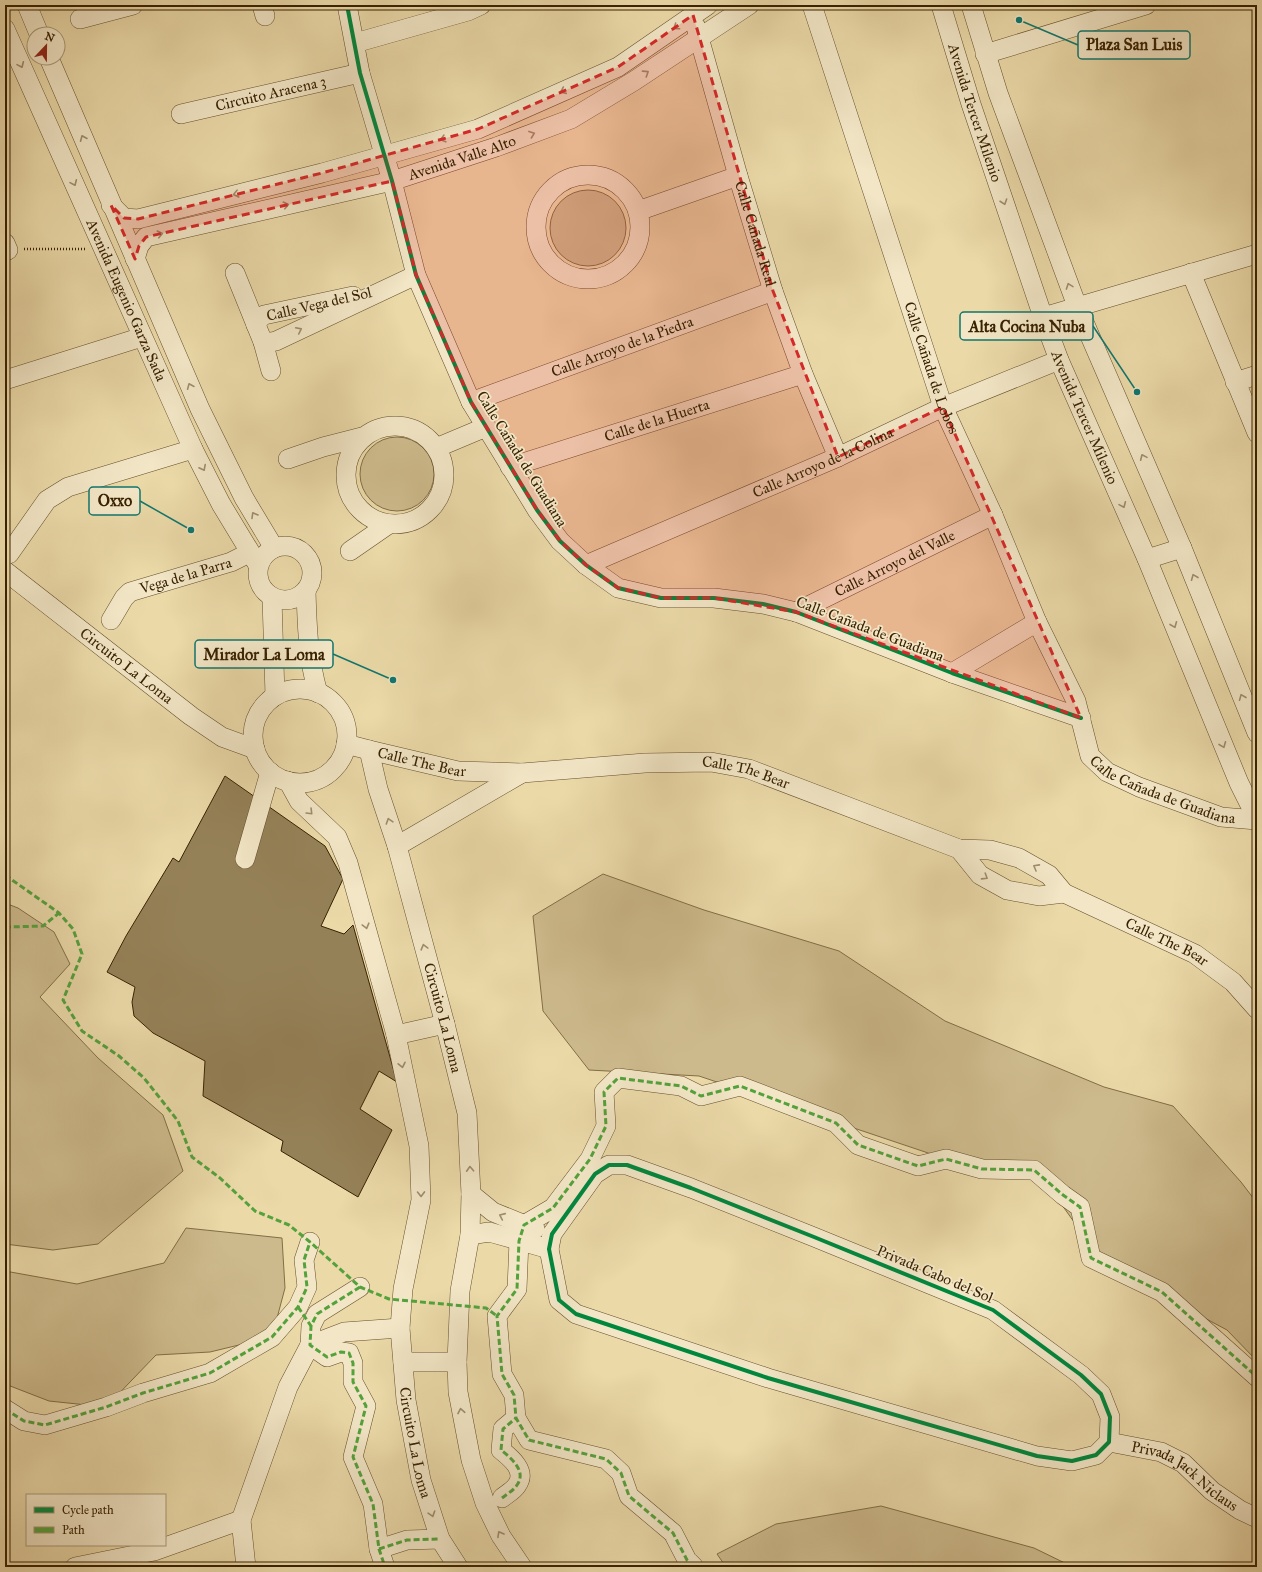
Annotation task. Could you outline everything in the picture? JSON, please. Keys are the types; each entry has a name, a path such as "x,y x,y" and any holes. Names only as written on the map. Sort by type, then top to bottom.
{"street":[{"path":"27,5 36,26"},
{"path":"80,19 111,8 133,5"},
{"name":"Calle Cañada de Guadiana","path":"347,5 360,73 392,181 416,276 471,402 537,510 560,541 586,565 618,588 661,598 714,598 763,604 796,612 952,673 1081,718 1090,756 1107,772 1140,787 1221,817 1257,819"},
{"name":"Avenida Valle Alto","path":"135,259 138,246 146,237 392,181 496,147 571,119 634,81 750,5"},
{"name":"Calle Cañada de Lobos","path":"812,5 942,407 993,515 1037,622 1076,701 1081,718"},
{"name":"Avenida Tercer Milenio","path":"941,5 971,104 1059,360 1147,559 1239,783 1257,819"},
{"name":"Avenida Tercer Milenio","path":"971,5 998,93 1077,306 1182,548 1257,733"},
{"path":"985,54 1146,5"},
{"path":"354,43 472,7"},
{"name":"Avenida Valle Alto","path":"112,205 124,218 138,219 322,173 478,129 618,67 697,8"},
{"name":"Calle Cañada Real","path":"697,8 699,39 773,291 803,374 838,457"},
{"name":"Avenida Eugenio Garza Sada","path":"5,29 193,450 221,504 254,559"},
{"name":"Avenida Eugenio Garza Sada","path":"53,66 200,409 244,498 274,548"},
{"name":"Circuito Aracena 3","path":"181,114 360,73"},
{"path":"971,104 998,93"},
{"path":"582,174 596,175 610,179 621,186 632,198 638,211 640,229 637,247 626,263 612,274 596,278 576,278 564,273 554,266 544,255 538,242 535,226 538,209 552,188 571,177 582,174"},
{"path":"638,211 738,176"},
{"path":"1043,317 1257,254"},
{"path":"235,273 259,333 271,371"},
{"path":"1191,273 1257,433"},
{"name":"Calle Vega del Sol","path":"386,288 264,315 259,319 259,333 271,342 276,341 386,288 416,276"},
{"name":"Calle Arroyo de la Piedra","path":"471,402 773,291"},
{"path":"5,380 142,338"},
{"name":"Calle Arroyo de la Colina","path":"586,565 838,457 942,407 1059,360"},
{"name":"Calle de la Huerta","path":"510,467 803,374"},
{"path":"1235,382 1257,375"},
{"path":"180,418 200,409"},
{"path":"288,459 323,447 362,437 376,429 393,425 410,428 425,436 436,448 443,462 444,478 440,494 432,507 420,517 405,523 389,524 374,519 360,510 351,498 346,482 346,467 351,451 362,437"},
{"path":"436,448 486,427"},
{"path":"7,562 47,500 68,487 193,450"},
{"name":"Calle Arroyo del Valle","path":"796,612 993,515"},
{"path":"350,551 389,524"},
{"path":"286,546 297,549 307,557 312,568 311,580 306,591 299,597 290,600 280,600 272,598 262,589 257,578 254,559 264,555 274,548 286,546"},
{"path":"1147,559 1182,548"},
{"name":"Vega de la Parra","path":"112,620 124,598 130,592 231,562 254,559"},
{"name":"Circuito La Loma","path":"7,562 191,716 222,736 254,749"},
{"path":"306,591 307,627 311,667 318,693"},
{"path":"272,598 276,696"},
{"path":"952,673 1037,622"},
{"path":"296,689 308,690 318,693 331,701 341,713 346,728 346,744 339,762 325,775 307,782 288,781 278,778 261,762 254,749 253,733 256,718 264,706 276,696 286,691 296,689"},
{"name":"Calle The Bear","path":"346,744 458,771 522,773 645,763 711,762 748,770 959,849 990,850 1019,858 1049,874 1064,892 1195,954 1233,982 1257,1009"},
{"name":"Circuito La Loma","path":"369,750 378,789 397,846 445,1024 467,1113 471,1194 470,1235 460,1291 457,1362"},
{"path":"245,859 270,772"},
{"name":"Calle The Bear","path":"397,846 522,773"},
{"path":"288,781 299,801 336,837 343,849 396,1035 445,1024"},
{"path":"959,849 980,875 1007,890 1039,896 1064,892"},
{"name":"Circuito La Loma","path":"396,1035 419,1146 421,1200 403,1288 401,1320 406,1400 421,1480 440,1538 458,1567"},
{"path":"694,1567 687,1560 673,1533 629,1496 621,1473 606,1459 529,1440 516,1418 514,1395 502,1374 497,1316 517,1289 521,1233 553,1208 590,1160 606,1126 604,1092 618,1078 681,1086 701,1096 740,1086 836,1123 858,1145 918,1166 946,1159 982,1169 1034,1170 1063,1195 1080,1207 1091,1258 1162,1292 1257,1377"},
{"name":"Privada Cabo del Sol","path":"550,1242 595,1174 610,1165 627,1165 691,1188 993,1310 1081,1375 1101,1394 1110,1417 1109,1442"},
{"path":"471,1194 521,1233"},
{"path":"470,1235 489,1232 521,1233 550,1242 559,1300 576,1314 768,1378 1037,1456 1072,1461 1096,1455 1109,1442"},
{"path":"5,1409 24,1421 45,1425 210,1373 272,1336 298,1307 307,1287 304,1260 310,1242"},
{"path":"246,1567 240,1520 288,1387 310,1345 311,1326 316,1314 360,1287"},
{"path":"298,1307 311,1326"},
{"path":"310,1345 344,1332 401,1320"},
{"path":"310,1345 326,1357 341,1352 349,1353 353,1363 353,1382 366,1406 353,1457 373,1504 379,1549 385,1567"},
{"path":"403,1362 457,1362 458,1392 470,1460 485,1503 501,1536 522,1567"},
{"path":"502,1498 518,1484 520,1472 515,1462 501,1450 503,1429 516,1418"},
{"name":"Privada Jack Niclaus","path":"1109,1442 1161,1452 1183,1463 1212,1491 1240,1510 1257,1518"},
{"path":"77,1567 154,1551 240,1520"},
{"path":"379,1549 407,1540 440,1538"}],"path":[{"path":"6,248 104,248"}],"highlighted area":[{"path":"693,15 773,291 838,457 943,407 1081,718 796,612 714,598 661,598 618,588 586,565 560,541 537,510 471,402 416,275 392,181 146,237 139,246 135,259 111,205 124,218 138,219 322,173 478,129 618,67"}],"shaded area":[{"path":"588,190 602,193 615,201 623,214 626,228 623,242 615,255 602,263 588,266 574,263 561,255 553,242 550,228 553,214 561,201 574,193"},
{"path":"397,437 411,440 423,448 431,460 434,474 431,488 423,500 411,508 397,511 383,508 371,500 363,488 360,474 363,460 371,448 383,440"},
{"path":"603,874 704,910 839,951 945,1021 1104,1087 1173,1106 1241,1182 1257,1203 1257,1361 1227,1330 1104,1264 1042,1177 946,1159 699,1076 589,1070 543,1011 533,916"},
{"path":"5,903 18,908 54,932 70,964 40,997 98,1058 163,1115 183,1171 98,1244 53,1250 5,1244"},
{"path":"186,1228 282,1238 285,1288 272,1337 210,1352 156,1355 106,1407 49,1401 5,1384 5,1271 77,1284 164,1263"},
{"path":"881,1506 1034,1548 1073,1567 726,1567 717,1554 776,1524"}],"building":[{"path":"225,776 325,846 343,879 321,926 344,934 353,925 397,1082 379,1071 360,1109 392,1130 358,1197 281,1151 283,1141 203,1096 205,1061 153,1033 134,1016 132,1002 135,987 107,972 126,936 173,858 179,862"}],"marked path":[{"path":"5,875 59,913 73,929 82,954 63,1000 82,1031 119,1056 144,1078 178,1121 192,1157 220,1178 255,1211 289,1225 360,1287 389,1299 486,1308 497,1316"},
{"path":"5,928 43,926 59,913"},
{"path":"694,1567 687,1560 673,1533 629,1496 621,1473 606,1459 529,1440 516,1418 514,1395 502,1374 497,1316 517,1289 519,1241 524,1225 553,1208 590,1159 606,1126 604,1092 618,1078 681,1086 701,1096 740,1086 836,1123 858,1145 918,1166 946,1159 982,1169 1034,1170 1063,1195 1080,1207 1091,1258 1162,1292 1257,1377"},
{"path":"5,1409 24,1421 45,1425 210,1373 272,1337 298,1307 307,1287 304,1260 310,1242"},
{"path":"360,1287 317,1314 311,1326 310,1345 327,1357 341,1352 349,1353 353,1363 353,1382 366,1406 353,1457 373,1504 379,1549 385,1567"},
{"path":"298,1307 311,1326"},
{"path":"502,1498 514,1489 520,1480 519,1470 516,1465 501,1450 503,1429 516,1418"},
{"path":"379,1549 407,1540 440,1539"}],"cycle path":[{"path":"347,5 360,73 392,181 416,275 471,402 537,510 560,541 586,565 618,588 661,598 714,598 763,604 796,612 952,673 1081,718"},
{"path":"609,1165 627,1165 691,1188 993,1310 1081,1375 1101,1394 1110,1417 1109,1442 1096,1455 1072,1461 1037,1456 768,1378 576,1314 559,1300 549,1249 552,1234 595,1174 609,1165"}],"place":[{"name":"Plaza San Luis","path":"1019,20"},
{"name":"Alta Cocina Nuba","path":"1137,392"},
{"name":"Oxxo","path":"191,530"},
{"name":"Mirador La Loma","path":"393,680"}]}
